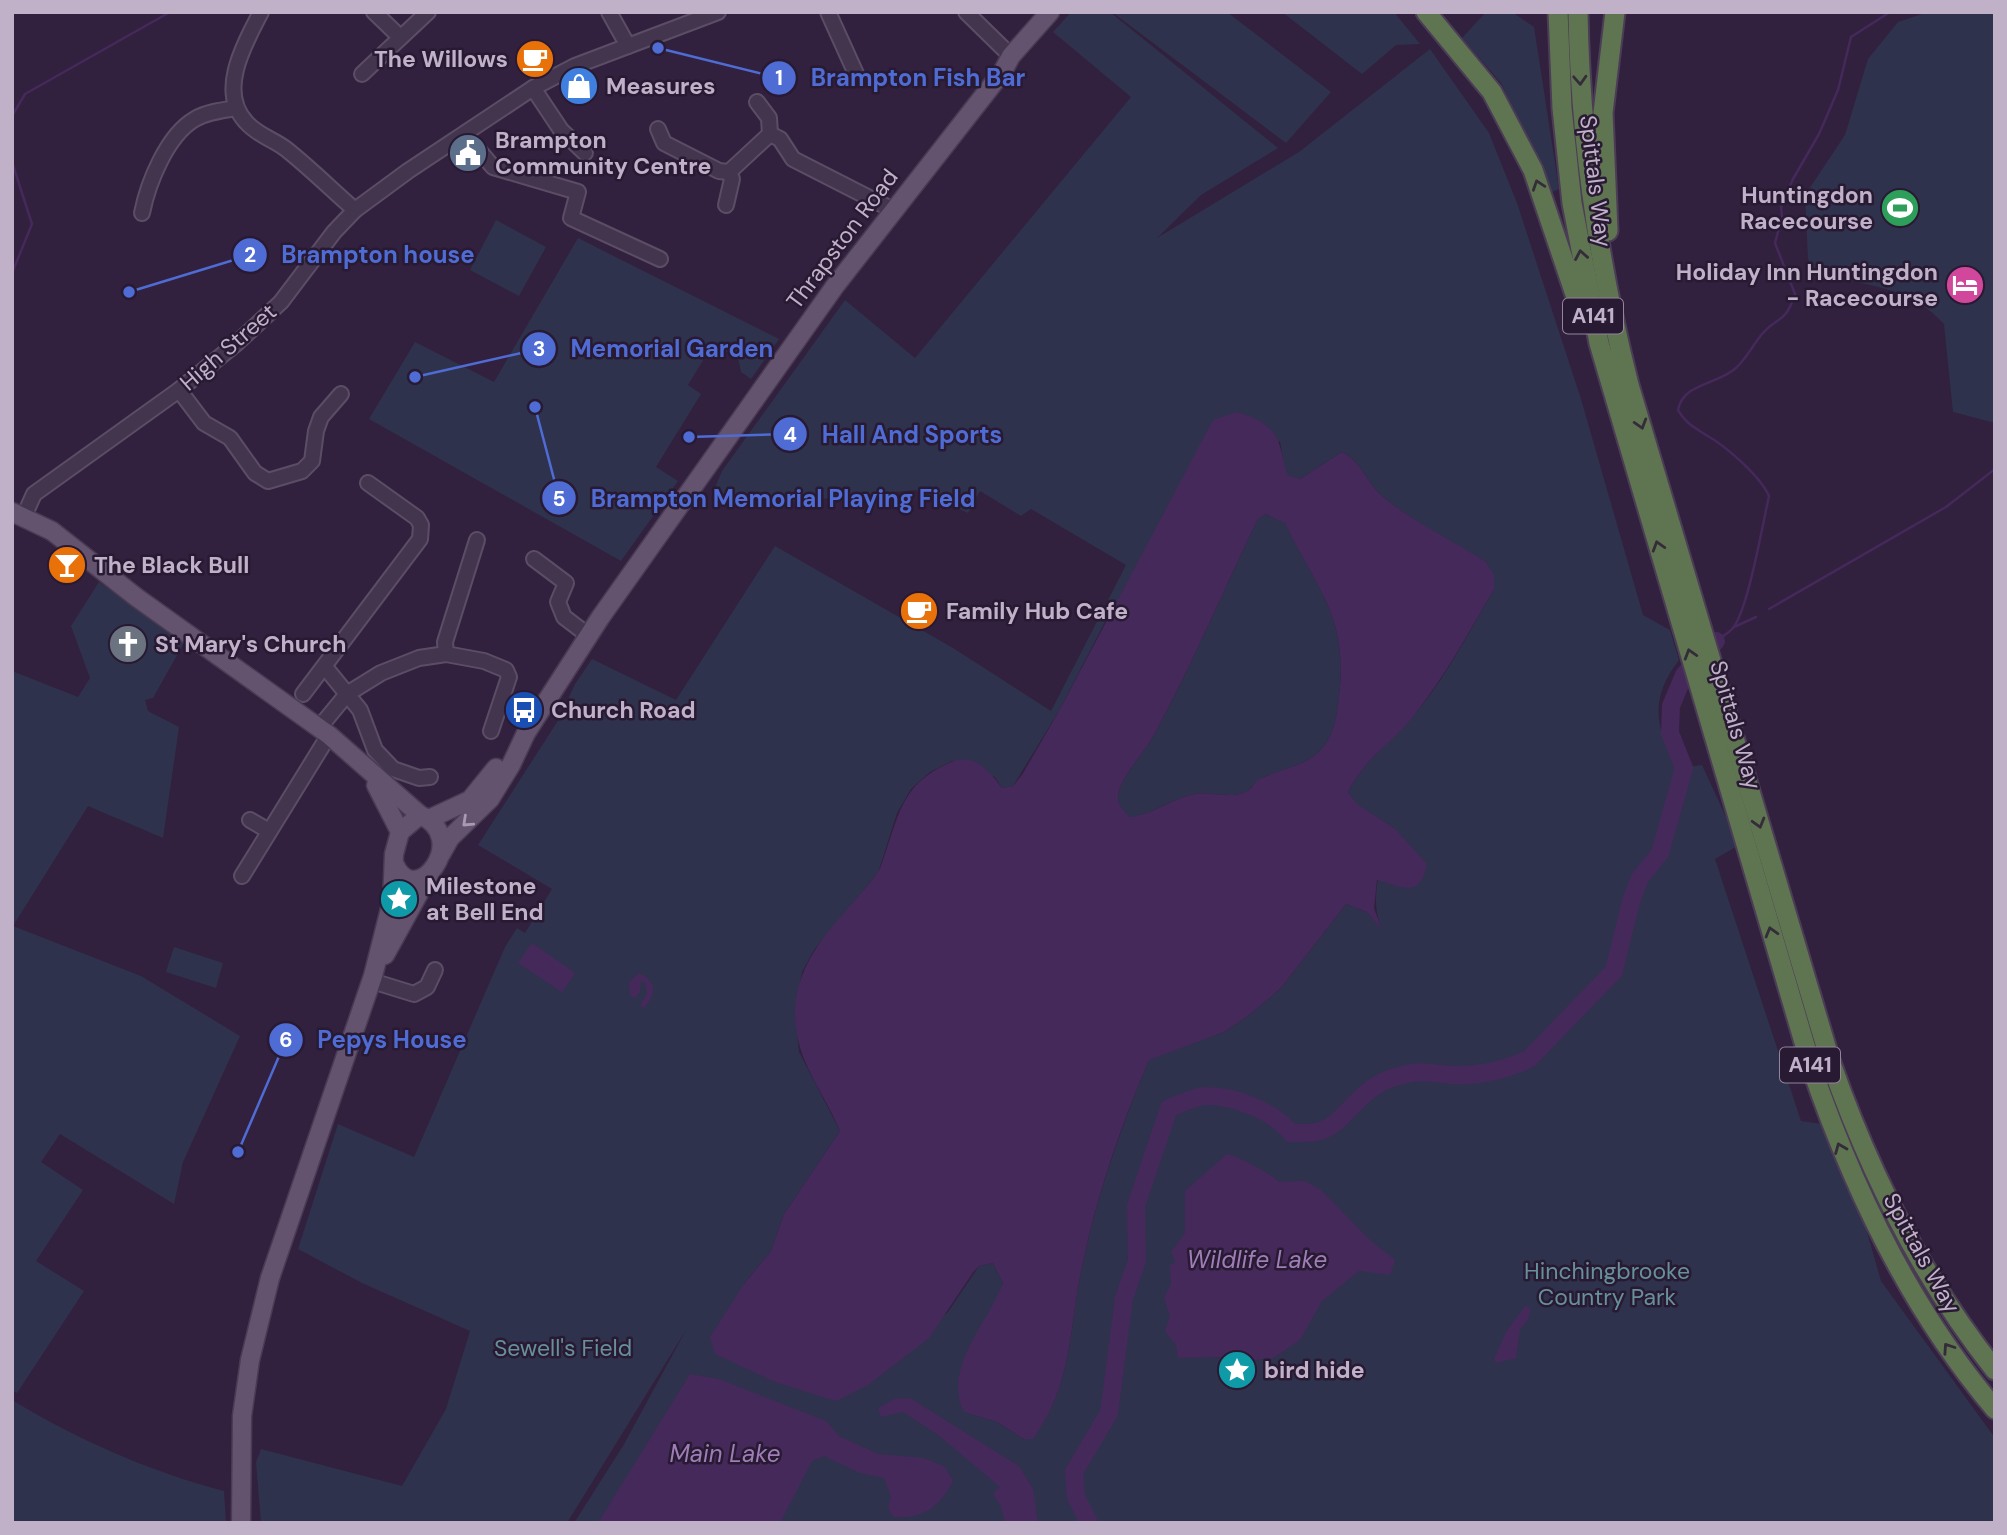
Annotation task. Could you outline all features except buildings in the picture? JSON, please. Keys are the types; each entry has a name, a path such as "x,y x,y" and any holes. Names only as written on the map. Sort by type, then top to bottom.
{"highway":[{"path":"1426,12 1492,92 1533,170 1600,377 1625,435"},
{"name":"Spittals Way","path":"1558,12 1562,108 1580,250 1599,343 1625,435 1686,607"},
{"name":"Spittals Way","path":"1578,12 1583,134 1592,210 1612,318 1686,607 1811,1066 1843,1155 1906,1281 1959,1365 1995,1409"},
{"path":"1615,12 1603,113 1605,204 1629,385"},
{"name":"Spittals Way","path":"1711,692 1846,1107 1905,1234 1949,1308 1995,1370"}],"main road":[{"name":"Thrapston Road","path":"372,979 450,838 489,799 511,765 517,747 589,636 835,286 1003,71 1011,56 1051,12"},
{"path":"18,514 52,531 104,573 324,731 440,833 441,854"},
{"name":"Thrapston Road","path":"400,832 424,817 470,800 502,760 517,747"},
{"path":"241,1523 242,1416 250,1360 270,1279 372,979 392,901 400,832 367,769"},
{"path":"395,865 399,876 408,880 417,881 429,876"}],"street":[{"path":"261,12 242,50 234,79 237,108 258,133 283,147 355,210"},
{"path":"374,12 400,37"},
{"path":"362,74 428,12"},
{"path":"609,12 628,46"},
{"name":"High Street","path":"18,514 34,494 179,390 281,302 334,232 355,210 533,88 575,66 628,46 688,18 718,12"},
{"path":"828,12 857,76"},
{"path":"966,12 1011,56"},
{"path":"533,88 561,130 585,153"},
{"path":"659,129 664,142 719,171 729,172 746,159 769,134 769,118 757,102"},
{"path":"142,212 146,192 159,161 193,120 237,108"},
{"path":"465,134 493,167 578,192 571,218 587,229 660,259"},
{"path":"769,134 780,139 793,159 893,210"},
{"path":"726,205 732,179 729,172"},
{"path":"179,390 204,423 230,438 255,473 268,481 302,471 312,461 321,417 341,394"},
{"path":"303,694 419,539 421,525 417,518 368,483"},
{"path":"446,654 445,642 477,540"},
{"path":"534,559 566,583 558,601 564,617 589,636"},
{"path":"242,876 347,694 381,673 419,658 446,654 506,670 509,677 491,731"},
{"path":"325,667 360,710 375,750 393,769 419,778 430,777"},
{"path":"250,820 269,831"},
{"path":"372,979 414,994 427,987 435,970"}],"green space":[{"path":"1071,12 1110,12 1278,148 1201,195 1157,238 1299,152 1430,49 1489,133 1517,203 1581,399 1643,615 1670,630 1679,660 1669,674 1659,701 1660,727 1680,768 1702,765 1739,845 1715,859 1801,1121 1822,1124 1860,1208 1881,1281 1995,1438 1995,1523 574,1523 623,1446 686,1330 567,1523 261,1523 256,1462 261,1449 402,1486 446,1409 470,1331 362,1283 298,1249 338,1124 414,1157 505,947 517,928 525,933 552,889 478,845 559,719 575,684 592,659 676,700 775,546 953,648 1051,711 1126,565 1031,509 1021,516 980,491 968,513 916,490 745,506 731,504 717,496 716,485 722,471 845,300 915,358 1131,97 1053,32","holes":["1280,441 1286,475 1300,479 1342,452 1354,461 1382,496 1432,531 1485,561 1494,589 1434,689 1410,720 1363,769 1348,792 1356,804 1394,828 1376,890 1377,915 1381,928 1367,912 1346,904 1281,988 1248,1016 1224,1032 1149,1059 1103,1184 1083,1262 1063,1374 1047,1416 1033,1438 1024,1439 997,1422 965,1412 1003,1283 993,1263 979,1266 948,1312 853,1392 842,1397 744,1284 771,1251 784,1214 840,1131 799,1052 795,1013 802,972 814,950 878,873 897,813 911,789 930,772 952,761 995,777 1002,788 1013,786 1059,711 1107,618"]},
{"path":"1112,12 1227,12 1331,92 1286,143"},
{"path":"1282,12 1394,12 1420,44 1396,45 1362,74"},
{"path":"1486,12 1512,12 1534,27 1559,189 1550,193 1501,83 1462,38"},
{"name":"Huntingdon Racecourse","path":"1928,12 1995,12 1995,423 1953,412 1944,324 1931,312 1917,302 1886,289 1818,278 1808,259 1805,195 1845,135 1868,59 1898,22"},
{"path":"496,220 546,247 519,296 470,270"},
{"path":"578,238 779,339 751,379 741,372 738,358 713,344 688,385 701,394 656,467 678,481 621,561 369,419 415,342 494,382"},
{"path":"1264,514 1285,522 1318,585 1334,624 1341,669 1331,735 1318,753 1257,781 1241,794 1195,794 1130,818 1119,802 1120,787 1168,709 1258,519"},
{"path":"99,582 185,641 153,698 145,700 148,711 179,727 163,838 88,806 13,926 141,976 240,1036 183,1162 174,1204 60,1134 41,1162 83,1190 36,1261 84,1291 17,1393 12,1390 12,671 78,697 90,678 71,626"},
{"path":"174,947 223,963 216,988 166,972"},
{"path":"12,1400 115,1453 224,1491 226,1523 12,1523"}],"water":[{"path":"1237,412 1261,422 1278,441 1287,475 1300,479 1342,452 1354,461 1382,496 1419,522 1485,561 1494,575 1494,589 1435,687 1412,718 1363,769 1348,792 1357,804 1394,828 1427,864 1424,875 1420,882 1409,888 1377,880 1374,908 1382,930 1367,912 1346,904 1281,988 1248,1016 1224,1032 1149,1060 1103,1184 1083,1262 1063,1374 1047,1417 1033,1439 1024,1439 997,1422 964,1412 959,1395 963,1362 1003,1283 993,1263 979,1266 974,1271 929,1338 868,1385 836,1401 775,1382 715,1354 710,1337 744,1284 771,1251 784,1214 840,1131 811,1074 796,1031 797,993 812,955 878,873 900,811 921,780 947,764 965,760 979,764 1002,788 1013,786 1022,775 1059,711 1213,420","holes":["1265,514 1285,523 1327,604 1339,645 1341,669 1338,702 1328,741 1318,753 1302,763 1258,780 1241,794 1195,794 1130,817 1119,802 1120,787 1168,709 1258,519"]},
{"path":"532,943 575,973 562,992 518,963"},
{"path":"639,973 649,980 653,988 644,1008 640,1005 647,994 645,982 641,981 640,992 634,998 630,995 629,982"},
{"name":"Wildlife Lake","path":"1227,1154 1269,1174 1279,1182 1305,1181 1321,1190 1371,1241 1395,1260 1390,1275 1359,1271 1322,1301 1300,1340 1273,1358 1246,1361 1218,1357 1178,1358 1176,1345 1165,1331 1170,1316 1164,1298 1171,1284 1170,1266 1175,1262 1171,1252 1185,1233 1185,1191"},
{"path":"1525,1306 1531,1308 1528,1320 1520,1329 1516,1358 1496,1363 1494,1359 1506,1332"},
{"name":"Main Lake","path":"690,1374 719,1379 826,1421 839,1436 878,1454 924,1458 945,1467 953,1481 942,1498 929,1510 913,1516 893,1517 888,1508 891,1496 884,1478 860,1473 824,1456 812,1461 780,1523 598,1523"},
{"path":"910,1398 1019,1466 1033,1489 1038,1523 1005,1523 1001,1506 993,1494 1000,1487 937,1434 903,1412 881,1417 878,1408 894,1399"}],"waterway":[{"path":"12,116 25,94 170,12"},
{"path":"1716,641 1733,628 1739,618 1769,496 1742,462 1690,424 1678,410 1686,394 1736,368 1762,334 1788,311 1795,294 1775,243 1782,217 1781,207 1793,179 1819,134 1838,90 1851,37 1890,12"},
{"path":"12,162 32,224 12,273"},
{"path":"1769,609 1946,507 1995,469"},
{"path":"1734,627 1756,617"},
{"path":"1089,1523 1076,1497 1074,1472 1109,1413 1124,1298 1137,1261 1136,1206 1169,1108 1197,1097 1217,1097 1253,1106 1274,1118 1291,1133 1316,1132 1331,1126 1371,1089 1392,1078 1414,1073 1482,1073 1507,1068 1529,1059 1614,971 1631,901 1640,878 1660,853 1684,768 1670,733 1671,706 1684,675 1716,641"}],"place":[{"name":"Brampton Fish Bar","path":"658,48"},
{"name":"The Willows","path":"535,59"},
{"name":"Measures","path":"579,86"},
{"name":"Brampton Community Centre","path":"468,153"},
{"name":"Huntingdon Racecourse","path":"1900,208"},
{"name":"Holiday Inn Huntingdon - Racecourse","path":"1965,285"},
{"name":"Brampton house","path":"129,292"},
{"name":"Memorial Garden","path":"415,377"},
{"name":"Brampton Memorial Playing Field","path":"535,407"},
{"name":"Hall And Sports","path":"689,437"},
{"name":"The Black Bull","path":"67,565"},
{"name":"Family Hub Cafe","path":"919,611"},
{"name":"St Mary's Church","path":"128,644"},
{"name":"Church Road","path":"524,710"},
{"name":"Milestone at Bell End","path":"399,899"},
{"name":"Pepys House","path":"238,1152"},
{"name":"bird hide","path":"1237,1370"}],"park label":[{"name":"Hinchingbrooke Country Park","path":"1607,1284"},
{"name":"Sewell's Field","path":"563,1348"}]}
